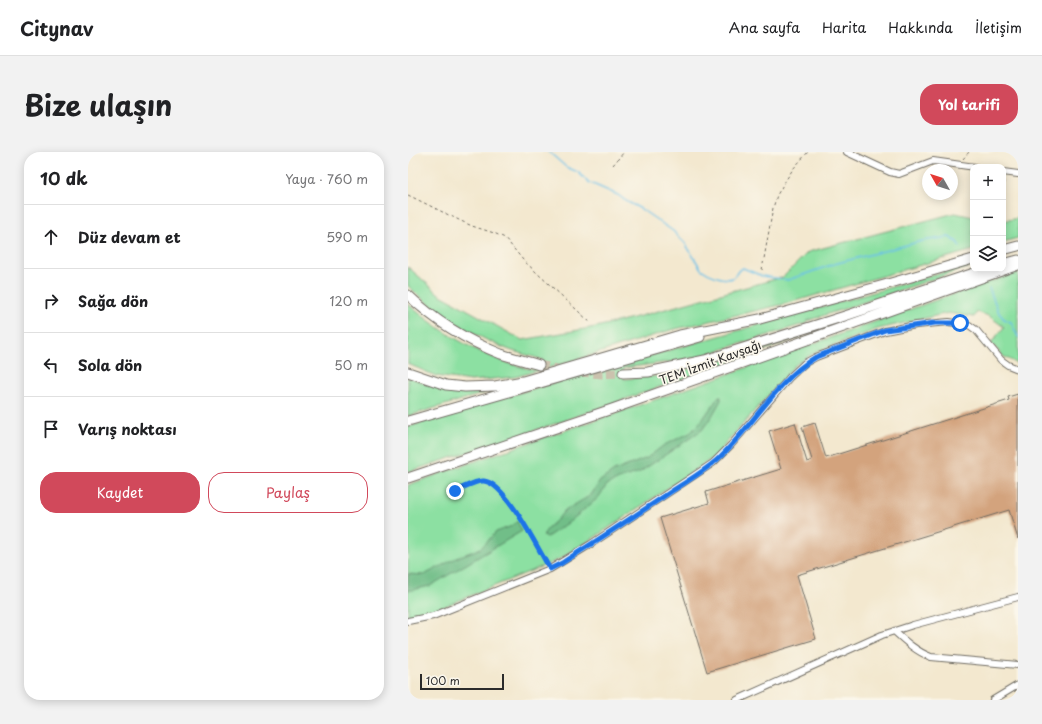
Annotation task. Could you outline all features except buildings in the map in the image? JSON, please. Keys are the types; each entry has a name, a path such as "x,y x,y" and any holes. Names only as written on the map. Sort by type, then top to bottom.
{"highway":[{"path":"1006,249 1018,246"},
{"path":"408,372 446,385 481,387 523,381 680,335 760,319 970,260"},
{"path":"1006,263 1018,260"},
{"name":"TEM İzmit Kavşağı","path":"408,478 629,403 1018,265"},
{"path":"623,373 648,372 705,360 848,315 977,272"},
{"path":"409,296 439,320 481,344 501,354 539,365"},
{"name":"TEM İzmit Kavşağı","path":"408,422 760,319"}],"street":[{"path":"847,152 890,172 899,174 909,171 929,161 970,166"},
{"path":"1006,172 1018,174"},
{"path":"408,621 432,616 550,569 562,563 644,510 713,463 731,445 790,377 805,363 816,357 885,330 949,322 969,325 976,330 1001,360 1018,369"},
{"path":"737,700 874,638 913,625 1018,597"},
{"path":"894,631 908,643 930,657 1018,666"},
{"path":"993,700 1018,685"}],"path":[{"path":"613,165 624,152"},
{"path":"762,270 773,208 777,195 793,169 808,152"},
{"path":"960,162 969,152"},
{"path":"408,195 472,226 505,238 524,260 590,322"},
{"path":"455,491 479,481 489,482 495,486 520,516 550,569"}],"green space":[{"path":"955,213 970,216 970,251 785,304 671,330 569,362 515,377 471,381 436,376 408,364 408,304 451,336 483,353 517,366 534,370 543,360 507,349 452,321 408,286 408,267 439,294 522,340 596,327 783,277 808,252"},
{"path":"1018,218 1018,238 1006,241 1006,220"},
{"path":"970,265 970,267 807,321 807,323 701,356 677,361 623,368 624,379 659,376 712,364 802,337 560,422 408,472 408,427 529,390"},
{"path":"1018,272 1018,364 1003,356 991,343 1004,327 989,316 977,312 974,317 948,313 878,329 817,351 794,366 714,457 595,537 558,560 433,611 408,617 408,485"},
{"path":"408,377 444,389 485,393 408,416"},
{"path":"719,396 721,397 721,400 702,430 640,472 607,485 598,498 568,523 547,537 543,535 564,511 591,495 600,481 614,471 647,458 664,445 690,433 700,423"},
{"path":"517,521 522,531 430,586 408,591 408,574 424,575 458,557 481,548 496,532 512,526"}],"waterway":[{"path":"549,152 566,167 578,172 588,182 618,195 673,231 685,243 701,269 712,275 725,279 733,278 739,270 743,268 762,276 788,280 834,264 922,241 949,237 957,242 960,247"},
{"path":"989,288 999,313 1004,319 1011,322 1018,337"}],"tunnel":[{"path":"539,365 561,370"},
{"path":"580,372 602,374 623,373"}],"route":[{"path":"455,491 479,481 489,482 495,486 520,516 550,569 562,563 644,510 713,463 731,445 790,377 805,363 816,357 885,330 935,323 960,323"}]}
